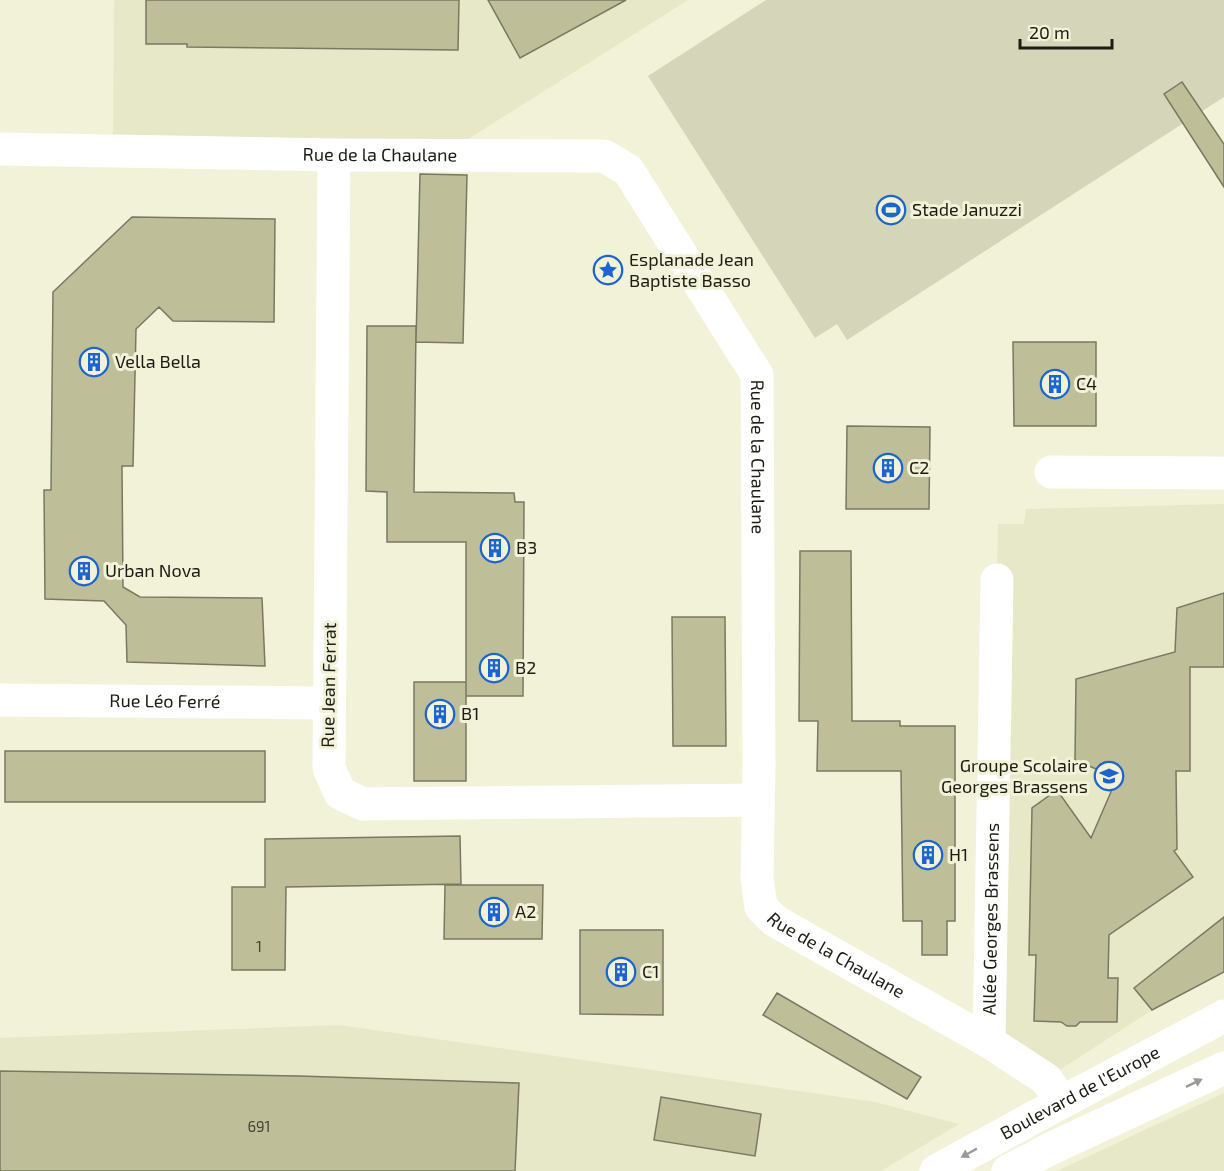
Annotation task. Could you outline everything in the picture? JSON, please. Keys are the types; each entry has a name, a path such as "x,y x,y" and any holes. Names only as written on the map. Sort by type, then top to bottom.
{"street":[{"name":"Rue de la Chaulane","path":"0,149 334,155 603,156 628,170 757,375 757,878 761,907 775,921 989,1042 1046,1079 1062,1102 1076,1138"},
{"name":"Rue Jean Ferrat","path":"334,155 329,768 340,793 363,804 758,800"},
{"path":"1051,472 1224,473"},
{"name":"Allée Georges Brassens","path":"989,1042 997,580"},
{"name":"Rue Léo Ferré","path":"0,700 329,703"},
{"name":"Boulevard de l'Europe","path":"936,1171 1224,1016"},
{"name":"Boulevard de l'Europe","path":"1131,1111 1155,1078 1224,1040"},
{"name":"Boulevard de l'Europe","path":"1008,1171 1052,1148 1224,1068"}],"shaded area":[{"path":"114,0 688,0 443,155 113,150"},
{"name":"Stade Januzzi","path":"766,0 1224,0 1224,97 847,340 837,324 815,338 648,76"},
{"name":"Groupe Scolaire Georges Brassens","path":"1224,504 1224,972 1152,1010 1046,1079 989,1042 998,524 1024,524 1026,509"},
{"path":"339,1025 875,1102 959,1124 881,1171 0,1171 0,1038"},
{"path":"1224,1093 1224,1171 1058,1171 1059,1170"}],"building":[{"path":"146,0 459,0 458,50 187,47 187,44 146,44"},
{"path":"488,0 626,0 520,58"},
{"path":"1182,82 1224,144 1224,187 1164,94"},
{"path":"420,174 467,175 463,343 416,342"},
{"name":"Vella Bella","path":"132,217 275,219 274,322 173,321 159,307 136,329 133,466 122,466 123,587 140,597 262,598 265,666 127,662 126,625 104,601 45,599 44,490 51,490 53,292"},
{"path":"367,326 416,326 414,492 514,493 515,502 524,502 523,696 466,696 466,542 387,542 387,492 366,491"},
{"name":"C4","path":"1013,342 1096,342 1096,426 1014,426"},
{"name":"C2","path":"847,426 930,427 929,509 846,509"},
{"path":"800,551 851,551 852,721 900,721 900,726 955,726 955,921 947,921 947,955 922,955 922,921 903,921 901,771 817,771 818,721 799,721"},
{"path":"1224,593 1224,667 1190,667 1190,771 1176,771 1177,849 1174,851 1193,877 1109,935 1108,978 1118,978 1117,1022 1080,1022 1076,1026 1067,1026 1061,1022 1034,1021 1036,955 1029,955 1032,808 1057,790 1091,838 1117,778 1075,760 1076,679 1175,652 1177,608"},
{"path":"672,617 725,617 726,746 673,746"},
{"name":"B1","path":"414,682 466,682 466,781 414,781"},
{"path":"5,751 265,751 265,802 5,802"},
{"path":"460,836 461,884 286,887 285,970 232,970 232,887 265,887 265,839"},
{"name":"A2","path":"445,885 543,885 542,939 444,939"},
{"path":"1224,917 1224,972 1152,1010 1134,988"},
{"name":"C1","path":"580,930 663,930 663,1015 580,1014"},
{"path":"777,993 921,1077 907,1099 763,1015"},
{"path":"0,1071 299,1076 519,1083 515,1171 0,1171"},
{"path":"661,1097 761,1114 755,1156 654,1140"}],"place":[{"name":"Stade Januzzi","path":"891,210"},
{"name":"Esplanade Jean Baptiste Basso","path":"608,270"},
{"name":"Vella Bella","path":"94,362"},
{"name":"C4","path":"1055,384"},
{"name":"C2","path":"888,468"},
{"name":"B3","path":"495,548"},
{"name":"Urban Nova","path":"84,571"},
{"name":"B2","path":"494,668"},
{"name":"B1","path":"440,714"},
{"name":"Groupe Scolaire Georges Brassens","path":"1109,776"},
{"name":"H1","path":"928,855"},
{"name":"A2","path":"494,912"},
{"name":"C1","path":"621,972"}]}
